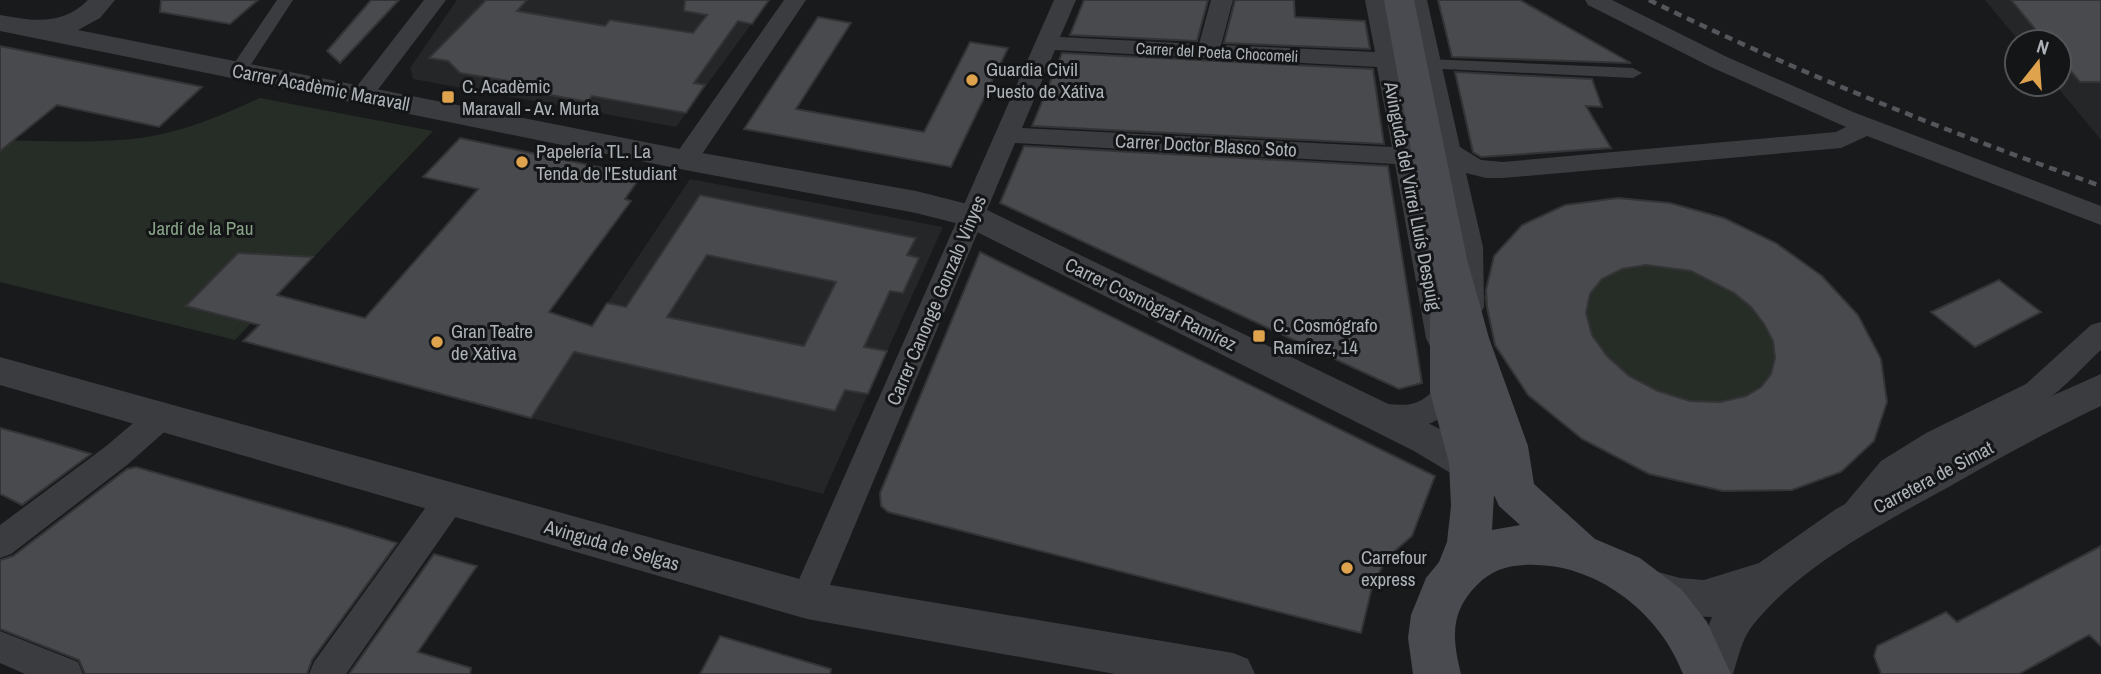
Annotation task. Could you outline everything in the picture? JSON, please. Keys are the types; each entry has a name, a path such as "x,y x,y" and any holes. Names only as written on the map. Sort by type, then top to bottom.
{"main road":[{"name":"Avinguda del Virrei Lluís Despuig","path":"1399,0 1449,259 1470,338 1507,446 1514,493"},
{"name":"Avinguda del Virrei Lluís Despuig","path":"1449,259 1450,391 1470,463 1473,506 1472,526 1458,570"},
{"path":"1514,493 1579,551"},
{"path":"1437,674 1431,653 1432,621 1441,593 1458,570 1482,554 1512,545 1545,544 1579,551 1614,566 1647,588 1668,607 1686,630 1709,674"}],"street":[{"path":"35,29 76,23 93,12 102,0"},
{"path":"238,71 285,0"},
{"path":"362,95 435,0"},
{"path":"685,160 795,0"},
{"name":"Carrer Canonge Gonzalo Vinyes","path":"807,600 1065,0"},
{"path":"1208,51 1222,0"},
{"name":"Avinguda del Virrei Lluís Despuig","path":"1376,0 1450,391"},
{"name":"Avinguda del Virrei Lluís Despuig","path":"1416,0 1470,247 1470,338"},
{"path":"1596,0 1698,52 1865,126 2101,216"},
{"name":"Carrer Acadèmic Maravall","path":"0,23 685,160 916,202 972,216"},
{"name":"Carrer del Poeta Chocomeli","path":"1046,43 1387,60"},
{"path":"1428,64 1633,73"},
{"path":"1447,149 1469,167 1503,170 1841,140 1865,126"},
{"name":"Carrer Doctor Blasco Soto","path":"1006,135 1406,156"},
{"name":"Carrer Cosmògraf Ramírez","path":"972,216 1470,463 1514,493"},
{"path":"1850,521 1892,470 1937,442 2036,391 2101,333"},
{"name":"Avinguda de Selgas","path":"0,371 807,600 1233,674"},
{"name":"Carretera de Simat","path":"1709,674 1737,612 1773,578 1850,521 2038,419 2101,389"},
{"path":"1378,416 1408,419 1421,416 1433,411 1450,391"},
{"path":"0,544 116,456 161,417"},
{"path":"326,674 450,499"},
{"name":"Carretera de Simat","path":"1647,588 1694,600 1716,599 1773,578"},
{"path":"0,647 66,674"}],"shaded area":[{"path":"457,0 769,0 676,127 413,79 410,68"},
{"path":"1985,0 2101,0 2101,140 2066,98 2073,98 2073,28 2008,28"},
{"path":"690,179 943,227 823,494 531,418"}],"green space":[{"name":"Jardí de la Pau","path":"260,98 433,131 235,340 0,282 0,140 92,141 147,137 191,126"},
{"path":"1618,198 1724,218 1776,243 1822,276 1858,315 1881,359 1887,402 1874,441 1841,472 1792,490 1723,491 1649,474 1582,439 1528,395 1495,345 1484,298 1494,256 1522,225 1565,205"}],"building":[{"path":"161,0 258,0 230,24 160,12"},
{"path":"371,0 399,0 340,63 327,51"},
{"path":"486,0 527,0 517,11 605,26 610,20 693,33 707,15 684,11 685,0 769,0 752,24 738,21 694,83 705,85 686,113 592,96 588,102 545,94 550,88 460,73 448,61 429,58"},
{"path":"1084,0 1208,0 1197,41 1070,35"},
{"path":"1235,0 1294,0 1295,17 1365,21 1370,49 1224,43"},
{"path":"1438,0 1520,0 1631,63 1452,57"},
{"path":"2011,0 2101,0 2101,82 2080,82 2073,74 2073,28 2034,28"},
{"name":"Guardia Civil Puesto de Xátiva","path":"818,17 851,23 796,109 924,132 970,42 1008,48 951,167 744,129"},
{"path":"0,46 202,87 159,127 57,105 0,151"},
{"path":"1062,53 1373,69 1384,144 1032,126"},
{"path":"1455,72 1592,79 1602,107 1586,106 1611,148 1481,157 1473,152"},
{"path":"460,138 641,176 625,199 631,201 549,312 592,326 607,303 626,307 700,195 916,238 907,255 919,258 903,293 890,291 864,347 887,351 868,394 845,390 835,411 574,352 531,418 243,341 259,325 186,306 238,253 313,257 277,295 365,318 478,189 423,177","holes":["707,255 836,282 804,346 667,317"]},
{"path":"1024,146 1388,166 1422,383 1399,389 1000,203"},
{"path":"1618,198 1670,203 1724,218 1776,243 1822,276 1858,315 1881,359 1887,402 1874,441 1841,472 1792,490 1723,491 1649,474 1582,439 1528,395 1495,345 1487,307 1486,290 1494,256 1522,225 1565,205","holes":["1646,265 1691,271 1734,293 1751,307 1773,341 1775,358 1771,374 1761,387 1746,396 1720,402 1690,401 1658,391 1629,376 1607,356 1592,335 1586,313 1590,294 1602,279 1622,269"]},
{"path":"980,252 1435,476 1412,536 1388,557 1373,583 1361,633 888,512 881,506 880,493"},
{"path":"1999,280 2041,312 1975,347 1931,312"},
{"path":"0,428 91,454 22,505 0,494"},
{"path":"136,467 397,543 312,660 307,674 85,674 79,660 0,629 0,560 13,556 127,469"},
{"path":"2101,546 2101,646 2089,635 2019,674 1881,674 1874,656 1877,646 1946,612 1957,622"},
{"path":"434,554 477,566 418,652 471,668 470,674 349,674"},
{"path":"720,636 831,669 830,674 700,674"}],"railway":[{"path":"1649,0 1872,100 2101,186"}],"place":[{"name":"Guardia Civil Puesto de Xátiva","path":"972,80"},
{"name":"C. Acadèmic Maravall - Av. Murta","path":"448,97"},
{"name":"Papelería TL. La Tenda de l'Estudiant","path":"522,162"},
{"name":"C. Cosmógrafo Ramírez, 14","path":"1259,336"},
{"name":"Gran Teatre de Xàtiva","path":"437,342"},
{"name":"Carrefour express","path":"1347,568"}]}
